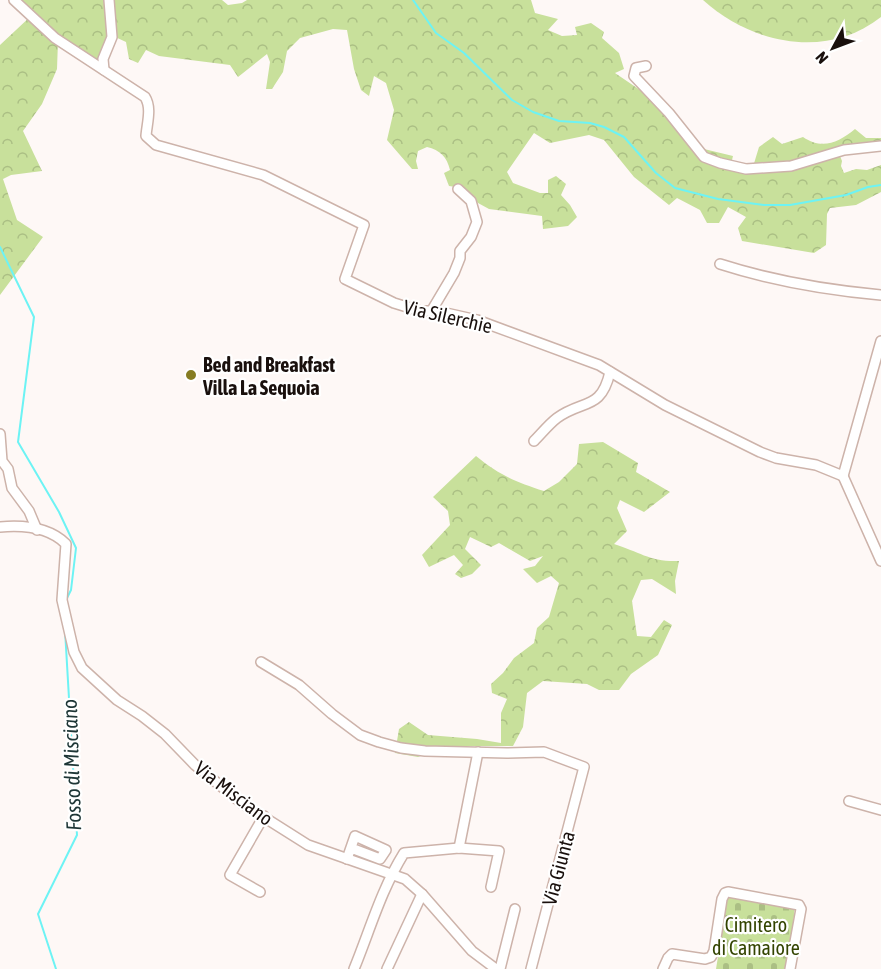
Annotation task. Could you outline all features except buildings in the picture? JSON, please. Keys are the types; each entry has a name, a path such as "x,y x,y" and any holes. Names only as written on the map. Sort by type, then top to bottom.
{"street":[{"name":"Via Silerchie","path":"14,0 55,38 145,97 149,108 146,136 156,146 263,175 364,225 345,279 394,303 494,325 599,365 665,405 760,452 776,458 816,465 843,476"},
{"path":"104,70 103,59 112,37 109,0"},
{"path":"646,66 636,68 633,76 669,113 704,157 720,163 746,169 791,166 844,150 881,146"},
{"path":"432,310 454,273 460,258 460,251 471,237 477,222 471,201 458,189"},
{"path":"720,264 775,280 881,295"},
{"path":"881,341 843,476 881,561"},
{"path":"534,441 556,419 589,404 603,393 610,372"},
{"path":"0,434 2,461 8,469 12,488 29,511 37,530"},
{"name":"Via Misciano","path":"0,527 22,525 57,537 66,544 62,600 74,652 82,668 117,700 165,734 195,765 243,804 308,845 405,879 422,894 459,939 496,969"},
{"path":"261,662 299,685 360,735 401,748 478,752 459,848"},
{"name":"Via Giunta","path":"478,752 544,752 584,767 531,969"},
{"path":"849,801 881,810"},
{"path":"260,892 231,875 264,816"},
{"path":"347,859 351,848"},
{"path":"354,969 391,873 404,854 459,848 499,851 491,887"},
{"path":"663,969 672,954 705,959 711,957 714,951 722,899 724,893 728,892 799,905 801,909 790,969"},
{"path":"387,969 422,894"},
{"path":"500,969 515,909"}],"green space":[{"path":"16,0 222,0 228,5 247,0 531,0 535,13 558,19 548,30 562,36 577,35 575,27 591,23 604,32 602,38 619,53 624,69 615,73 640,90 690,133 704,149 733,156 730,168 752,170 759,147 773,137 782,144 803,137 823,144 836,141 855,129 866,138 881,138 881,148 840,156 841,166 844,173 856,169 867,170 881,165 881,192 856,205 830,208 827,214 826,245 814,253 742,241 738,228 746,217 728,207 719,223 707,223 700,210 677,198 669,205 634,177 604,140 589,135 550,143 534,133 507,172 513,183 540,193 548,193 548,180 556,176 566,184 561,195 577,217 568,226 543,229 542,216 489,209 478,203 463,188 449,186 444,173 450,170 449,165 436,150 427,147 418,151 416,161 418,169 412,169 387,140 394,110 386,83 374,76 369,96 361,90 354,69 347,30 333,29 300,38 287,51 283,72 272,89 266,89 270,62 267,54 238,77 230,65 159,56 146,50 138,63 129,59 126,42 111,35 98,62 58,41 57,69 42,104 23,131 42,171 11,175 3,179 17,220 43,237 0,295 0,45 32,15"},
{"path":"703,0 881,0 881,17 860,30 837,39 814,42 790,41 766,36 743,27 722,15"},
{"path":"603,442 638,463 636,472 670,492 644,512 620,500 617,508 627,531 614,544 653,558 679,561 675,581 676,594 652,579 641,580 632,601 637,636 651,637 664,620 672,625 658,655 631,674 619,690 599,690 587,684 543,681 527,693 523,727 513,746 447,746 418,757 395,753 399,729 409,722 428,735 501,743 501,713 507,699 492,693 491,684 514,658 534,643 537,628 549,617 559,583 551,576 537,583 523,569 535,566 543,556 530,561 499,543 491,547 470,537 465,549 481,565 472,574 461,578 455,574 463,565 454,555 429,567 422,555 450,525 448,511 433,497 476,456 508,477 544,491 559,482 577,464 579,444"},
{"name":"Cimitero di Camaiore","path":"728,895 795,907 788,969 716,969"}],"waterway":[{"path":"413,0 436,33 464,53 512,100 533,112 559,121 590,123 624,137 656,173 675,188 718,199 764,205 790,205 846,195 881,185"},
{"name":"Fosso di Misciano","path":"0,247 34,317 18,442 59,512 76,548 71,590 66,600"},
{"name":"Fosso di Misciano","path":"56,969 38,914 77,835 65,630"}],"place":[{"name":"Bed and Breakfast Villa La Sequoia","path":"191,375"}]}
